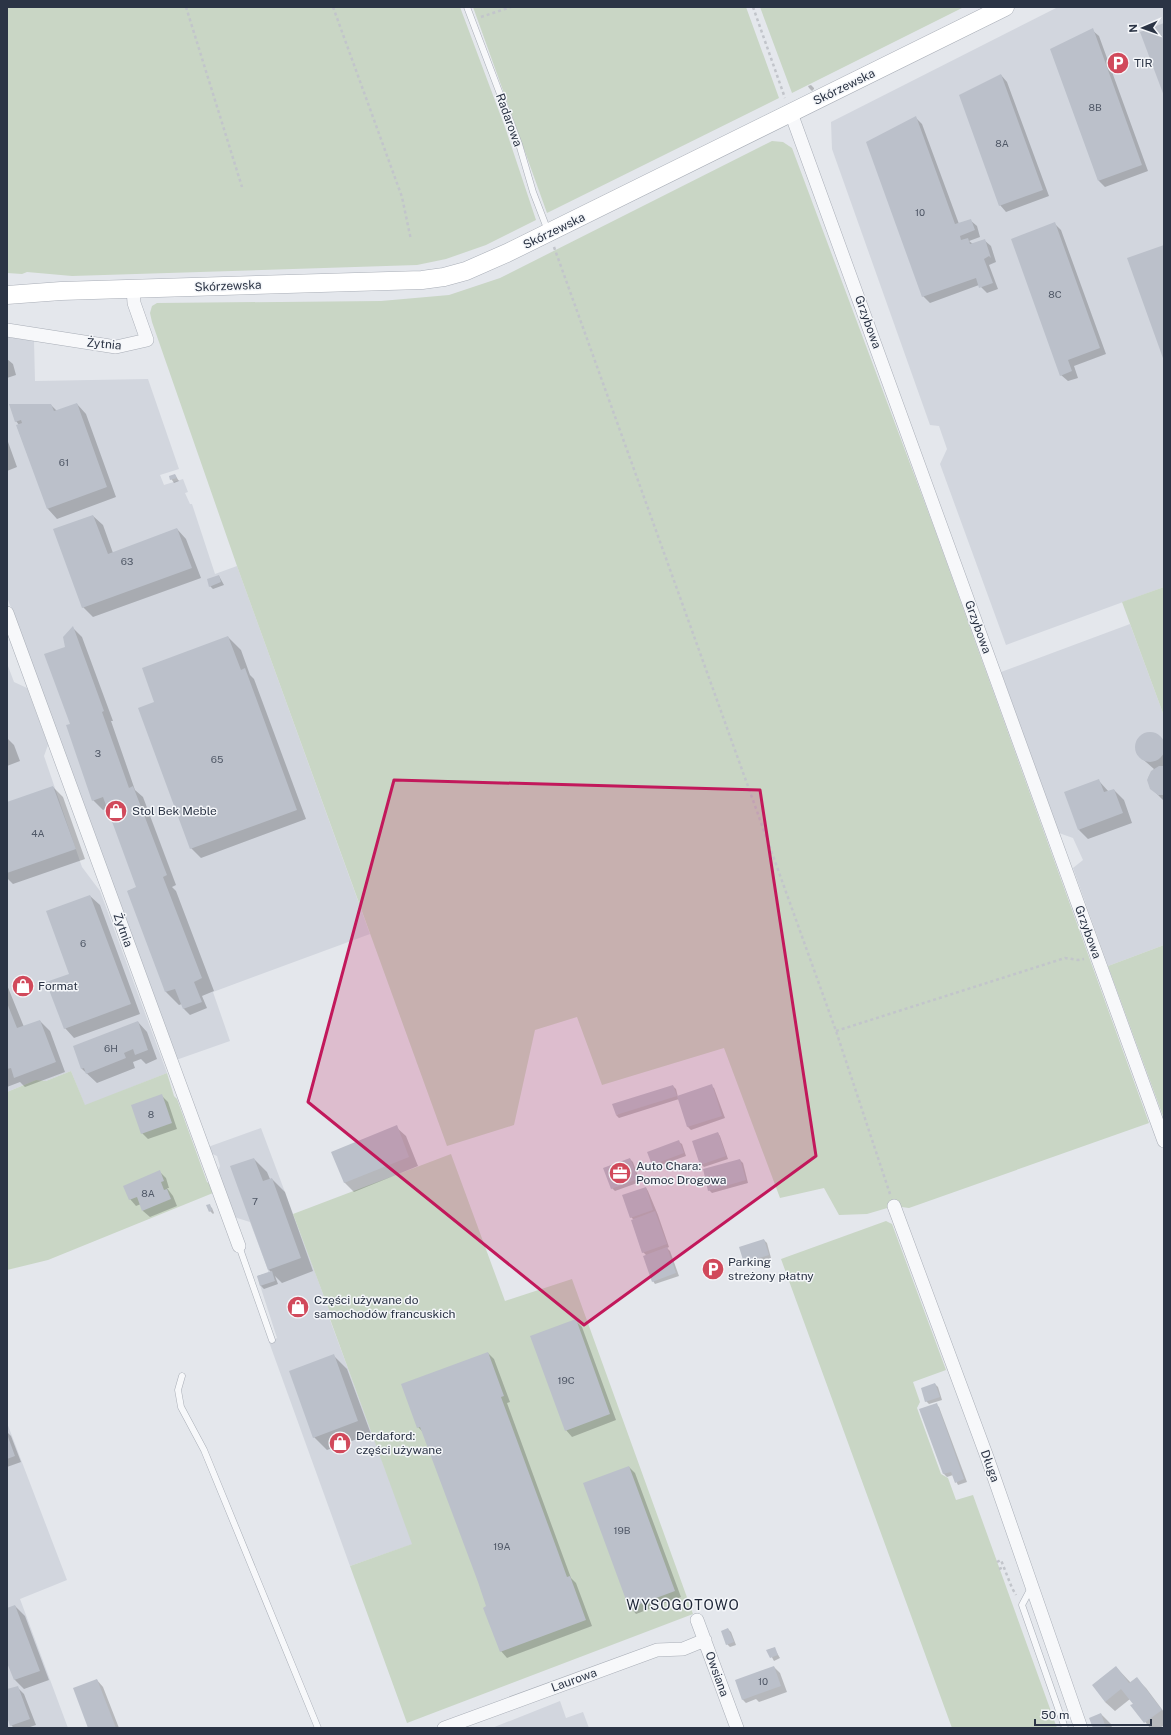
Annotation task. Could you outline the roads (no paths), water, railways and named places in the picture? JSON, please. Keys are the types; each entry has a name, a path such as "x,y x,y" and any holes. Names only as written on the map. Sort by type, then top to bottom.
{"street":[{"name":"Skórzewska","path":"7,294 133,288 393,281 444,277 466,271 549,233 1005,7"},
{"name":"Grzybowa","path":"791,113 1164,1141"},
{"name":"Skórzewska","path":"7,288 61,291"},
{"name":"Żytnia","path":"7,330 116,347 147,340 134,303 133,288"},
{"name":"Żytnia","path":"7,614 239,1246"},
{"name":"Długa","path":"894,1206 987,1458 1081,1728"},
{"name":"Owsiana","path":"698,1620 737,1728"},
{"name":"Laurowa","path":"444,1728 657,1650 683,1649 705,1640"}],"lane":[{"name":"Radarowa","path":"467,7 519,144 533,192 549,233"},
{"path":"239,1246 272,1340"},
{"path":"182,1376 178,1390 181,1407 204,1450 318,1728"},
{"path":"1031,1588 1022,1604 1065,1728"}],"place":[{"name":"TIR","path":"1118,63"},
{"name":"Stol Bek Meble","path":"116,811"},
{"name":"Format","path":"23,986"},
{"name":"Auto Chara: Pomoc Drogowa","path":"620,1173"},
{"name":"Parking streżony płatny","path":"713,1269"},
{"name":"Części używane do samochodów francuskich","path":"298,1307"},
{"name":"Derdaford: części używane","path":"340,1443"}],"district":[{"name":"WYSOGOTOWO","path":"683,1605"}]}
